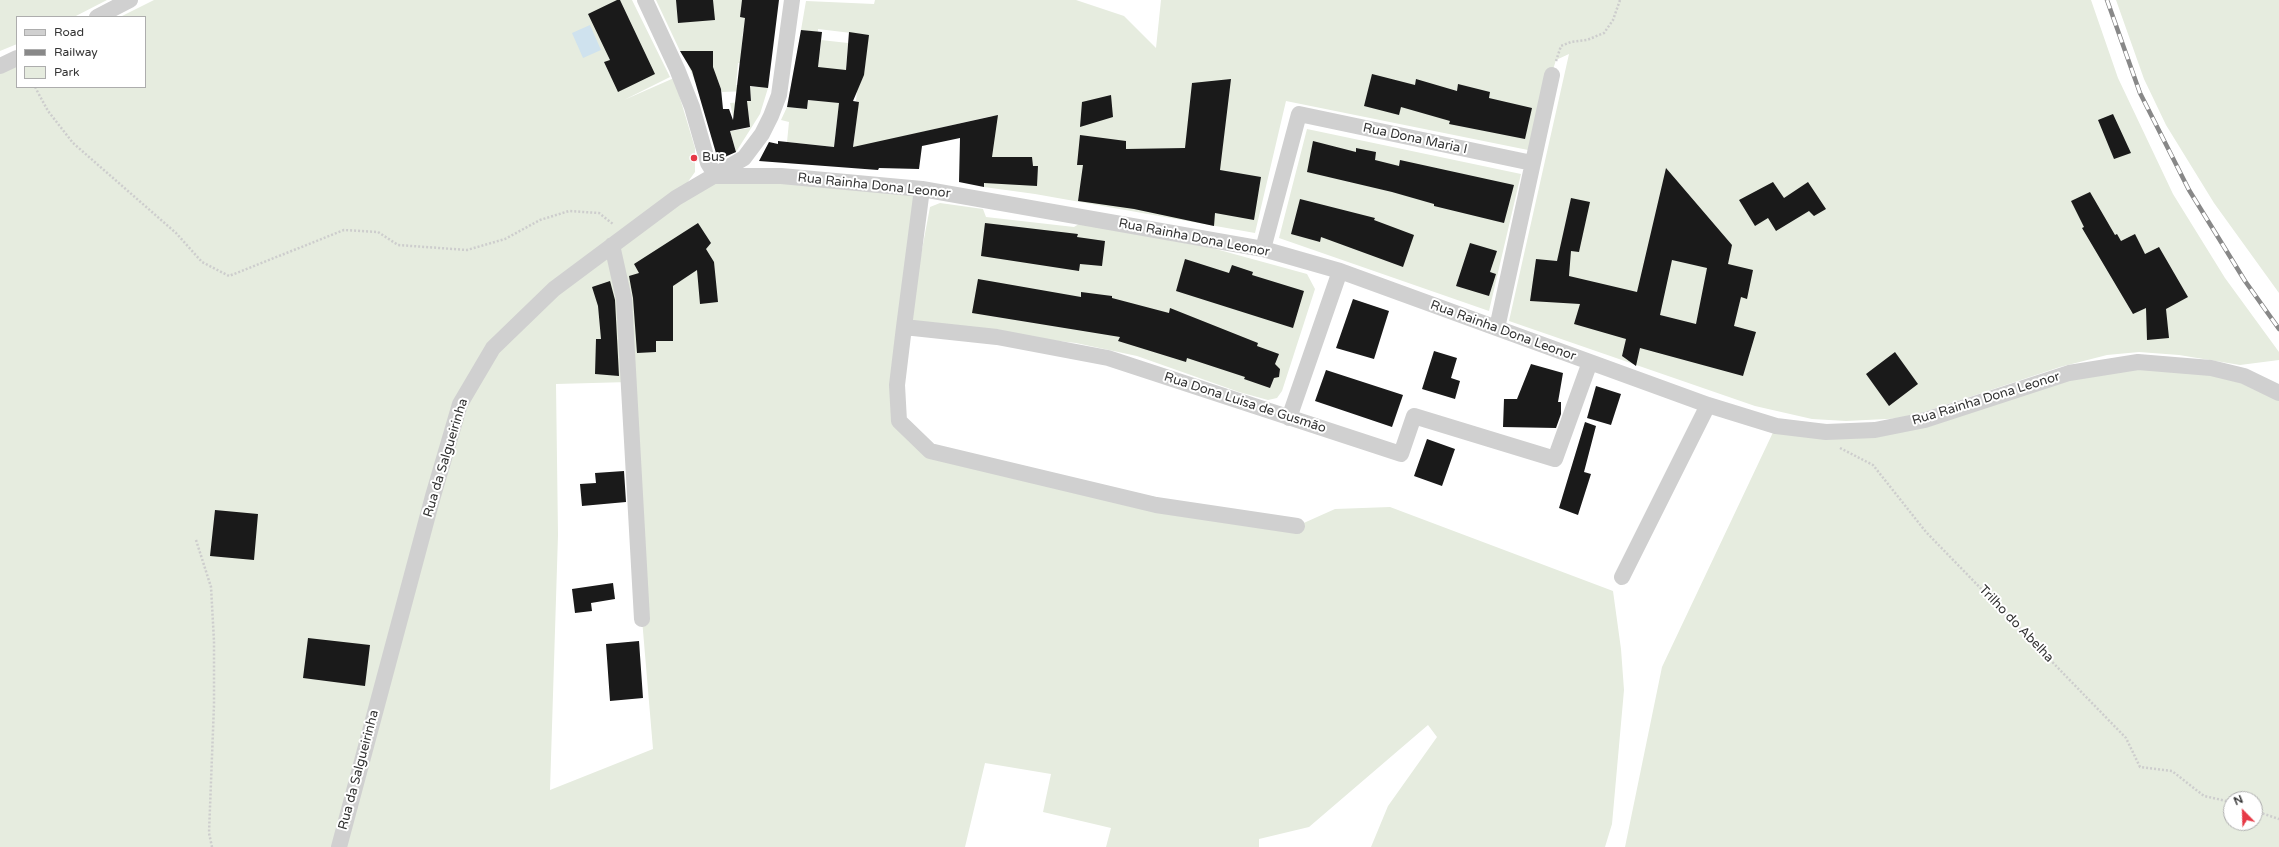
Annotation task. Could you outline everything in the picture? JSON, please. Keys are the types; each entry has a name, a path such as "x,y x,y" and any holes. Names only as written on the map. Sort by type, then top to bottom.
{"street":[{"path":"99,16 130,0"},
{"path":"645,0 677,69 692,107 708,163 716,176"},
{"name":"Rua da Salgueirinha","path":"339,847 433,496 460,404 493,348 554,289 676,198 716,176 744,158 771,116 779,95 792,0"},
{"path":"0,66 16,58"},
{"path":"1497,328 1552,75"},
{"name":"Rua Dona Maria I","path":"1263,249 1299,114 1532,164"},
{"name":"Rua Rainha Dona Leonor","path":"716,176 782,176 922,189 1263,249 1340,271 1708,405 1776,426 1826,432 1875,430 1925,420 2069,373 2138,362 2211,368 2244,376 2279,393"},
{"path":"922,189 897,385 899,421 930,451 1156,505 1297,526"},
{"path":"612,245 624,299 642,619"},
{"path":"1289,418 1340,271"},
{"name":"Rua Dona Luisa de Gusmão","path":"904,327 997,337 1108,358 1401,454 1414,416 1555,459 1590,362"},
{"path":"1622,577 1708,405"}],"path":[{"path":"1552,75 1561,46 1571,42 1587,40 1604,33 1613,20 1620,0"},
{"path":"37,88 48,110 73,143 176,233 202,262 229,276 344,230 378,232 398,245 467,250 505,239 540,220 569,211 599,212 626,235"},
{"name":"Trilho do Abelha","path":"1839,448 1873,465 1926,532 2126,738 2140,767 2172,771 2204,796 2223,800"},
{"path":"196,540 211,587 214,641 214,705 209,833 212,847"},
{"path":"2263,814 2279,819"}],"green space":[{"path":"0,0 107,0 76,16 16,16 16,44 0,51"},
{"path":"154,0 632,0 670,77 624,100 674,78 695,148 695,172 677,197 717,180 918,191 899,421 930,451 1297,526 1335,509 1390,507 1613,591 1621,649 1624,690 1612,824 1605,847 1371,847 1388,806 1437,737 1428,725 1309,827 1259,839 1259,847 1106,847 1111,828 1043,812 1051,774 985,763 965,847 0,847 0,71 16,64 16,88 146,88 146,16 122,16","holes":["629,382 642,619 653,749 550,790 558,535 556,384"]},
{"path":"656,0 742,0 741,17 776,20 774,32 743,30 741,56 771,66 738,63 736,85 768,88 760,114 736,152 730,131 750,128 748,112 733,116 730,103 751,101 750,91 722,92 717,78 695,82 688,64 713,61 713,51 680,51"},
{"path":"875,0 1076,0 1124,16 1156,48 1161,0 2091,0 2118,78 2173,194 2225,278 2279,352 2279,360 2240,365 2179,355 2139,352 2107,355 2060,367 1906,418 1846,421 1812,419 1755,406 1509,321 1569,54 1556,60 1528,150 1286,101 1255,233 1035,194 984,187 989,136 997,117 992,116 853,148 857,114 838,112 834,147 787,142 789,122 781,120 787,107 807,109 808,100 859,104 859,102 856,101 857,91 864,74 868,35 818,29 818,32 801,30 806,1 874,4"},
{"path":"2116,0 2279,0 2279,293 2214,203 2166,125 2144,79"},
{"path":"821,40 848,43 845,81 795,66 820,51"},
{"path":"1307,129 1521,174 1489,311 1279,238"},
{"path":"940,203 983,209 986,217 1074,227 1079,224 1212,248 1307,274 1315,289 1282,391 1277,398 1268,400 1239,392 1137,356 1076,343 908,324 930,207"},
{"path":"2102,366 2211,368 2279,393 2279,847 1625,847 1662,667 1776,426 1875,430"}],"water":[{"path":"590,25 601,50 583,58 572,33"}],"building":[{"path":"617,0 620,0 655,74 618,92 604,62 610,60 588,14"},
{"path":"676,0 713,0 715,20 678,23"},
{"path":"742,0 779,0 768,88 750,86 751,101 747,101 750,127 730,131 736,152 718,160 692,71 680,51 713,51 713,67 721,89 723,109 729,109 733,120 745,18 740,17"},
{"path":"801,30 822,32 818,67 846,70 849,32 869,35 864,75 853,101 859,102 853,147 998,115 992,157 1032,157 1033,166 1038,166 1037,186 984,183 984,187 959,182 960,138 922,146 919,169 879,168 878,170 759,161 769,142 778,144 778,141 834,147 839,103 808,100 807,109 787,107"},
{"path":"1372,74 1415,85 1416,79 1457,91 1458,84 1490,92 1489,98 1532,108 1525,139 1449,124 1450,121 1401,107 1399,115 1364,106"},
{"path":"1231,79 1220,170 1261,177 1254,220 1215,213 1214,226 1134,209 1078,201 1083,165 1077,165 1080,135 1126,141 1126,149 1185,148 1192,83"},
{"path":"1111,95 1113,117 1080,127 1082,102"},
{"path":"2113,114 2131,153 2114,159 2098,120"},
{"path":"1313,141 1356,152 1356,148 1376,152 1375,160 1399,166 1400,160 1514,185 1504,223 1434,206 1434,204 1392,192 1307,172"},
{"path":"1666,168 1732,245 1728,264 1753,270 1747,299 1741,297 1734,326 1756,332 1743,376 1640,348 1636,366 1622,356 1626,339 1574,324 1580,304 1530,301 1536,259 1557,261 1571,198 1590,202 1579,252 1571,251 1569,276 1637,292","holes":["1672,260 1707,268 1696,324 1660,315"]},
{"path":"1773,182 1784,198 1808,182 1826,209 1814,216 1809,211 1776,231 1768,218 1755,226 1739,200"},
{"path":"2090,192 2115,235 2117,234 2121,241 2135,234 2145,254 2159,247 2188,297 2166,309 2169,338 2147,340 2146,308 2133,314 2082,228 2084,227 2071,201"},
{"path":"1300,199 1375,218 1374,220 1414,235 1403,267 1321,237 1320,242 1291,234"},
{"path":"698,223 711,243 706,249 714,262 718,302 700,304 697,270 673,286 673,341 656,341 656,352 637,353 633,298 629,276 639,273 634,264"},
{"path":"985,223 1078,234 1077,237 1105,241 1102,266 1080,264 1079,271 981,256"},
{"path":"1470,243 1497,251 1490,272 1496,274 1489,296 1456,286"},
{"path":"1185,259 1229,273 1232,265 1253,272 1252,275 1304,291 1293,328 1176,291"},
{"path":"978,279 1081,297 1081,292 1112,296 1112,298 1169,313 1170,308 1258,343 1257,346 1279,354 1275,364 1280,369 1279,377 1274,378 1270,388 1244,379 1245,377 1187,358 1186,362 1118,341 1120,337 972,313"},
{"path":"610,281 615,300 619,376 595,374 596,339 601,339 598,306 592,287"},
{"path":"1353,299 1389,311 1374,359 1336,348"},
{"path":"1434,351 1457,358 1451,378 1460,381 1455,399 1422,389"},
{"path":"1895,352 1918,384 1889,406 1866,374"},
{"path":"1531,364 1563,373 1558,402 1561,402 1561,414 1556,428 1503,427 1504,399 1517,399"},
{"path":"1326,370 1403,395 1392,427 1315,401"},
{"path":"1596,386 1621,394 1611,425 1587,418"},
{"path":"1585,422 1596,426 1584,472 1591,474 1578,515 1559,508"},
{"path":"1427,439 1455,449 1442,486 1414,476"},
{"path":"624,471 626,502 582,506 580,484 596,483 595,473"},
{"path":"215,510 258,514 254,560 210,556"},
{"path":"613,583 615,599 591,603 592,611 575,613 572,589"},
{"path":"308,638 370,645 365,686 303,678"},
{"path":"639,641 643,698 610,701 606,644"}],"railway":[{"path":"2107,0 2140,93 2189,190 2245,281 2279,329"}],"place":[{"name":"Bus","path":"694,158"}]}
